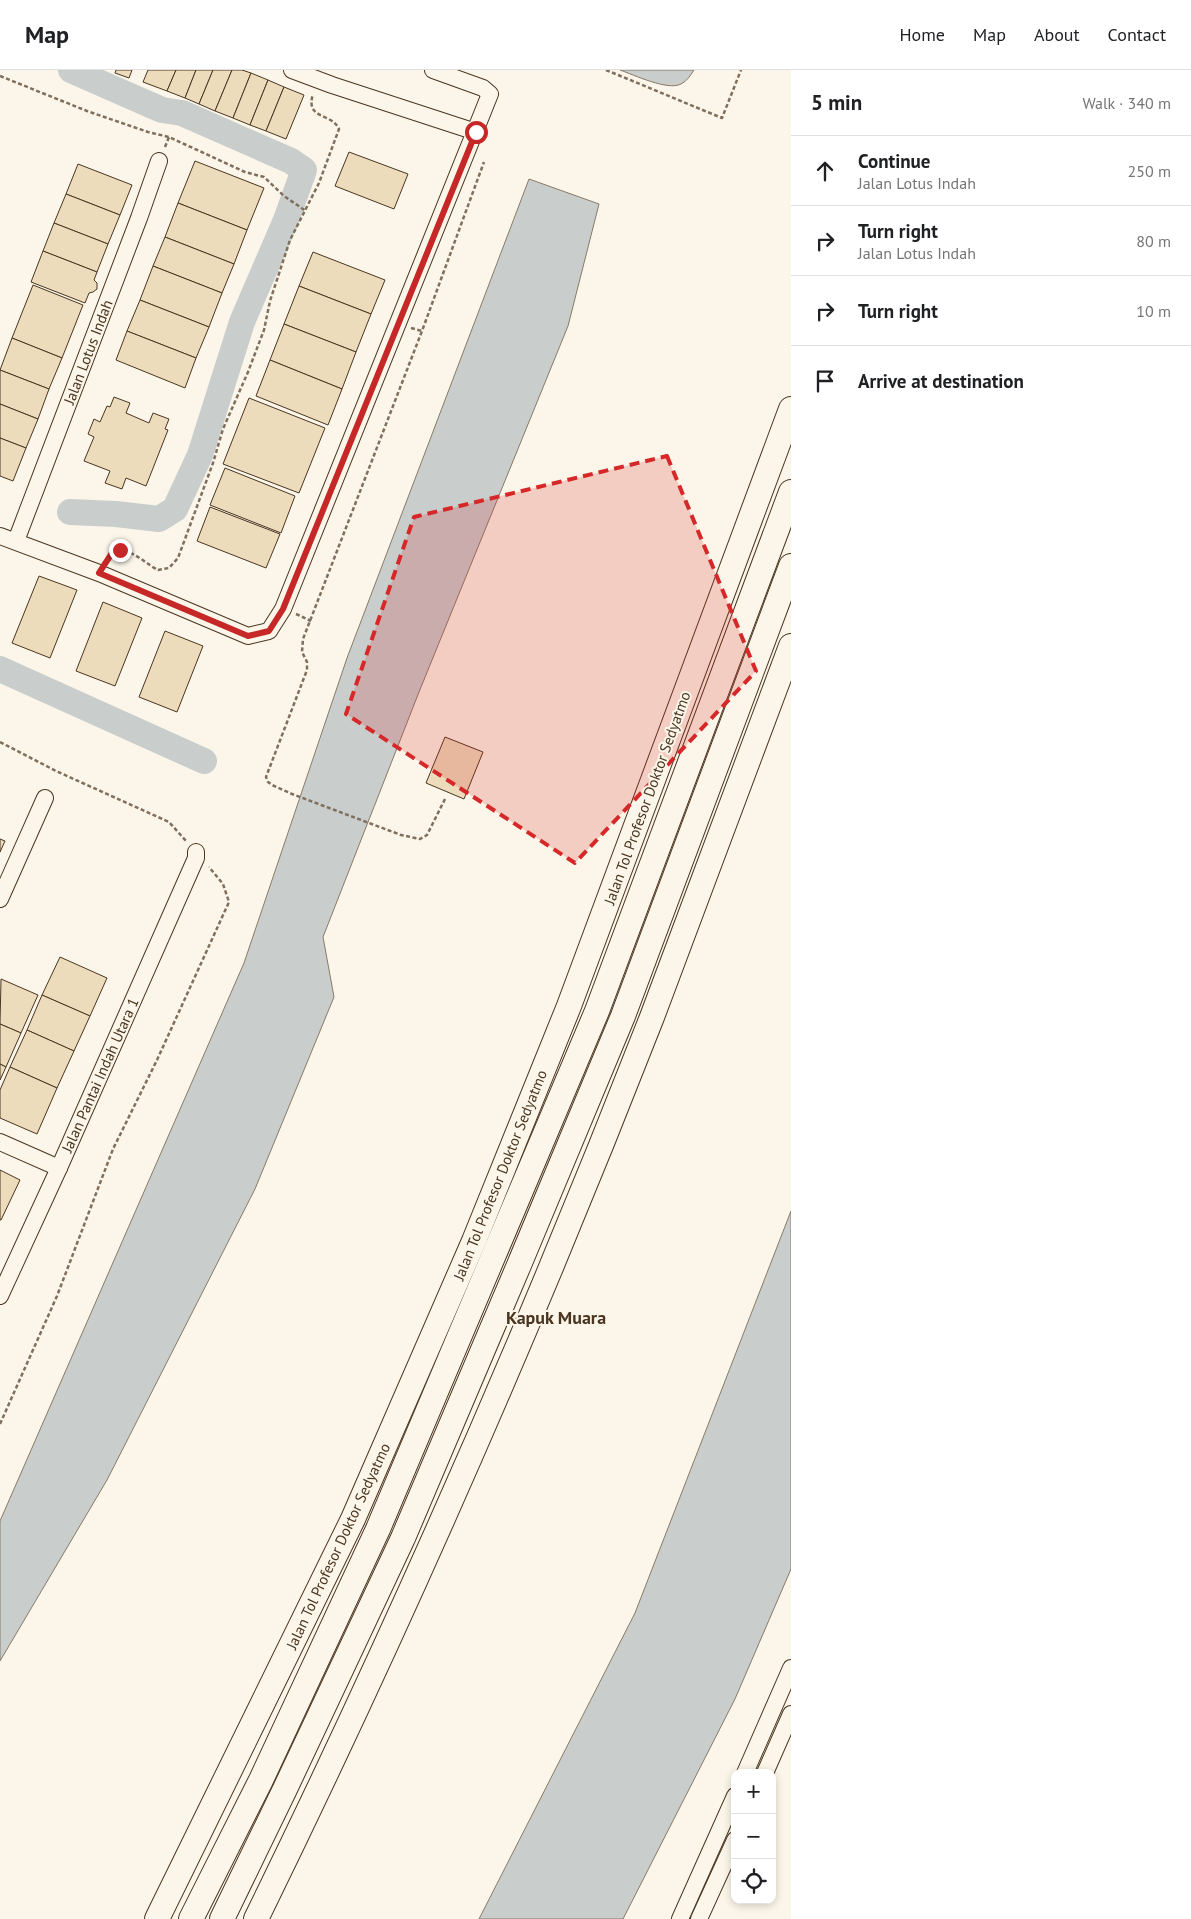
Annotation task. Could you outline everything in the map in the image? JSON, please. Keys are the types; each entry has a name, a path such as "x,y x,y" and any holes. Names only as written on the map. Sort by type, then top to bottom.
{"highway":[{"name":"Jalan Tol Profesor Doktor Sedyatmo","path":"157,1919 353,1519 474,1241 569,1006 791,409"},
{"name":"Jalan Tol Profesor Doktor Sedyatmo","path":"191,1919 261,1780 378,1529 594,1020 791,492"},
{"path":"222,1919 403,1538 523,1256 623,1016 791,566"},
{"path":"256,1919 314,1799 428,1548 546,1278 651,1018 791,646"}],"street":[{"path":"292,70 476,132"},
{"path":"0,536 99,573 248,636 269,631 283,609 476,132 489,92 483,88 433,70"},
{"name":"Jalan Lotus Indah","path":"16,541 159,162"},
{"path":"0,899 44,798"},
{"name":"Jalan Pantai Indah Utara 1","path":"0,1296 59,1168 196,858 196,852"},
{"path":"0,1142 59,1168"},
{"path":"747,1769 791,1668"},
{"path":"767,1769 791,1714"},
{"path":"680,1919 731,1805"},
{"path":"699,1919 731,1849"}],"path":[{"path":"606,70 722,118 741,70"},
{"path":"0,76 87,111 148,132 169,137 245,172 264,177 284,196 306,211"},
{"path":"99,573 112,553 120,550 133,553 146,564 158,570 169,568 178,558 213,463 223,429 264,330 270,301 290,240 319,183 340,129 336,122 316,113 312,106 312,98 318,80"},
{"path":"445,799 427,835 420,839 401,835 292,794 272,785 266,777 307,670 307,662 302,652 304,640 422,331 484,162"},
{"path":"0,742 56,771 169,822 223,884 228,902 113,1149 57,1296 0,1424"}],"highlighted area":[{"path":"667,456 756,671 575,863 346,714 414,517"}],"shaded area":[{"path":"620,70 694,70 685,81 675,86 651,82"},
{"path":"529,179 599,204 568,326 419,692 323,937 334,997 255,1189 107,1480 0,1661 0,1521 244,963 347,658"},
{"path":"791,1211 791,1569 735,1699 623,1919 479,1919 635,1613"}],"building":[{"path":"116,70 132,70 129,78 115,73"},
{"path":"148,70 176,70 167,91 143,82"},
{"path":"176,70 196,70 185,98 167,91"},
{"path":"196,70 213,70 199,104 185,98"},
{"path":"213,70 232,70 215,111 199,104"},
{"path":"232,70 242,70 251,73 233,118 215,111"},
{"path":"251,73 268,80 250,125 233,118"},
{"path":"268,80 284,87 266,131 250,125"},
{"path":"284,87 304,95 286,139 266,131"},
{"path":"349,152 408,174 394,209 335,186"},
{"path":"195,161 264,188 247,230 178,203"},
{"path":"78,164 132,185 120,215 66,194"},
{"path":"66,194 120,215 108,244 54,223"},
{"path":"178,203 247,230 234,264 165,237"},
{"path":"54,223 108,244 97,272 43,251"},
{"path":"165,237 234,264 222,293 153,266"},
{"path":"43,251 97,272 94,280 97,283 97,289 89,293 85,303 31,282"},
{"path":"313,252 385,280 371,314 299,286"},
{"path":"153,266 222,293 209,327 140,300"},
{"path":"33,285 83,305 62,358 12,338"},
{"path":"299,286 371,314 356,352 284,324"},
{"path":"140,300 209,327 196,358 127,331"},
{"path":"284,324 356,352 342,389 270,360"},
{"path":"127,331 196,358 185,388 116,360"},
{"path":"12,338 62,358 49,389 0,370"},
{"path":"270,360 342,389 328,425 256,396"},
{"path":"0,370 49,389 38,419 0,404"},
{"path":"114,397 130,403 126,413 149,423 153,413 169,419 165,429 168,430 146,486 126,478 122,489 105,483 110,471 84,461 94,437 88,434 94,419 100,422 107,406 110,407"},
{"path":"249,398 325,428 299,493 223,464"},
{"path":"0,404 38,419 26,448 0,438"},
{"path":"0,438 26,448 13,481 0,476"},
{"path":"225,468 295,496 281,533 210,505"},
{"path":"210,507 280,534 266,568 197,541"},
{"path":"39,576 77,590 50,658 12,643"},
{"path":"103,602 142,618 115,686 76,671"},
{"path":"165,631 203,646 177,712 139,697"},
{"path":"445,737 483,752 464,799 426,783"},
{"path":"0,839 5,841 0,852"},
{"path":"60,957 107,978 90,1016 42,995"},
{"path":"1,979 38,995 21,1033 0,1024"},
{"path":"42,995 90,1016 74,1051 27,1030"},
{"path":"0,1024 21,1033 6,1067 0,1064"},
{"path":"27,1030 74,1051 57,1088 10,1067"},
{"path":"0,1064 6,1067 0,1080"},
{"path":"10,1067 57,1088 37,1134 0,1118 0,1090"},
{"path":"0,1170 20,1180 1,1220 0,1220"}],"waterway":[{"path":"70,512 116,514 159,519 175,509 200,455 242,322 286,220 304,170 291,161 182,113 162,110 71,70"},
{"path":"0,669 204,761"}],"district":[{"name":"Kapuk Muara","path":"556,1317"}],"route":[{"path":"120,550 112,553 99,573 248,636 269,631 283,609 476,132"}]}
